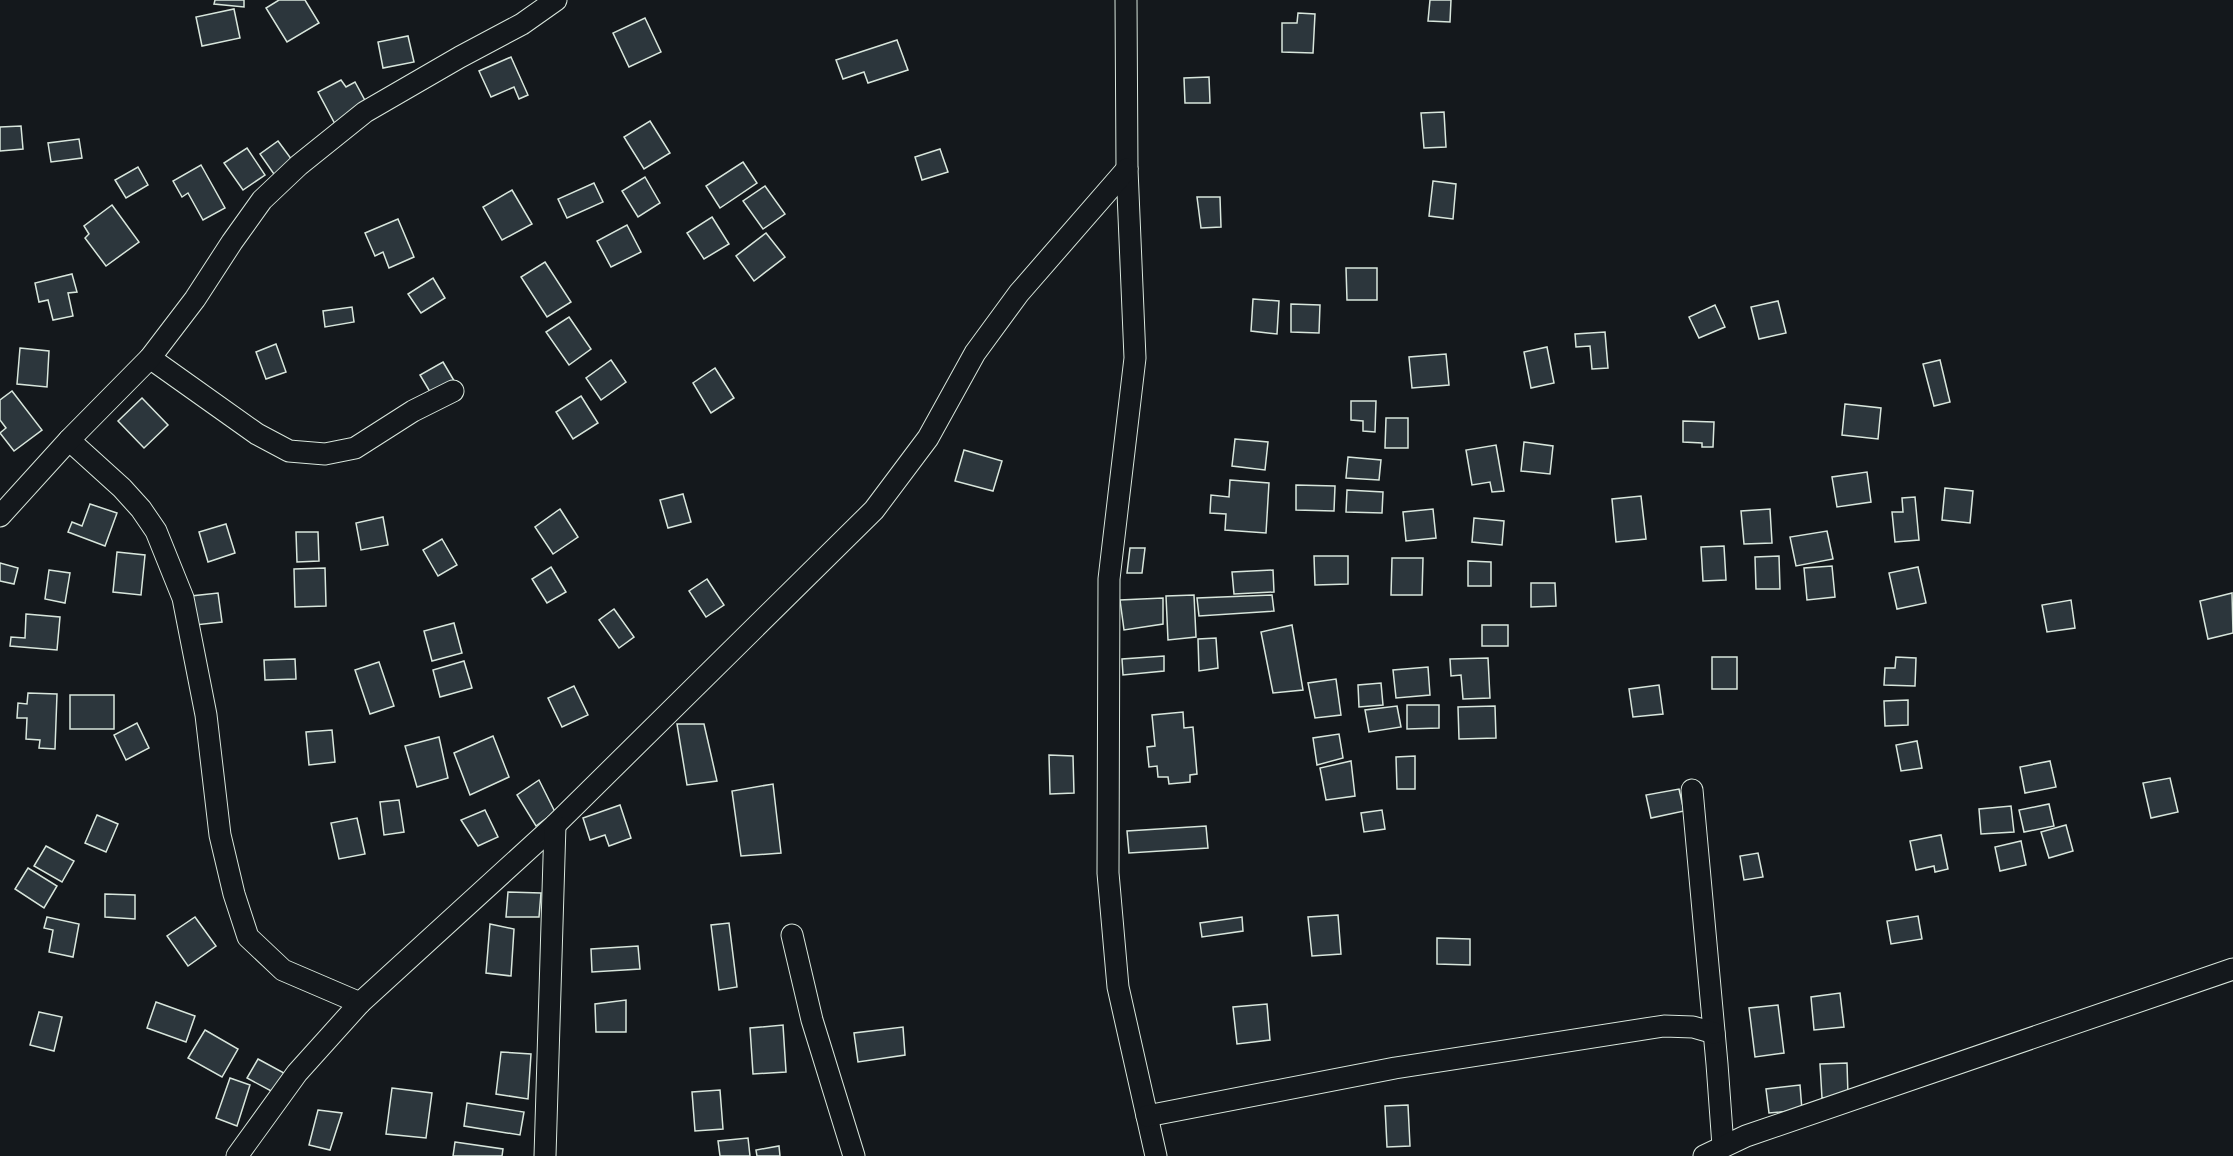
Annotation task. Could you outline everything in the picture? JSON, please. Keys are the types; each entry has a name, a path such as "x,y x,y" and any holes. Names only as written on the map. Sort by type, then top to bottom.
{"street":[{"path":"0,516 69,440 150,358 195,299 231,242 262,200 299,165 365,112 522,24 556,0"},
{"path":"1126,0 1127,169 1135,358 1109,579 1108,873 1118,987 1156,1156"},
{"path":"237,1156 297,1073 360,1004 555,825 874,510 928,438 975,353 1018,294 1127,169"},
{"path":"150,358 257,434 289,451 325,454 356,448 412,411 453,391"},
{"path":"69,440 122,488 141,509 156,531 183,598 206,714 220,836 234,894 248,937 283,970 360,1004"},
{"path":"1692,790 1714,1033 1713,1151 1746,1136 2233,969"},
{"path":"545,1156 555,825"},
{"path":"792,936 812,1020 854,1156"},
{"path":"1147,1116 1395,1068 1664,1026 1693,1027 1714,1033"}],"building":[{"path":"215,0 244,0 244,7 214,4"},
{"path":"279,0 305,0 319,23 287,42 266,8"},
{"path":"1430,0 1451,0 1450,22 1428,21"},
{"path":"234,9 240,38 202,46 196,17"},
{"path":"1298,13 1315,14 1313,53 1282,52 1282,23 1297,23"},
{"path":"645,18 661,52 629,67 613,33"},
{"path":"408,36 414,62 383,68 378,42"},
{"path":"897,40 908,70 868,83 864,72 843,79 836,60"},
{"path":"511,57 528,95 519,99 514,87 491,97 479,71"},
{"path":"1209,77 1210,103 1185,103 1184,78"},
{"path":"341,80 346,87 355,82 368,106 335,124 318,92"},
{"path":"1444,112 1446,147 1424,148 1421,113"},
{"path":"650,121 670,153 644,169 624,137"},
{"path":"21,126 23,149 0,151 0,127"},
{"path":"79,139 82,158 51,162 48,143"},
{"path":"278,141 295,164 276,177 260,154"},
{"path":"247,148 265,175 243,190 224,163"},
{"path":"940,149 948,172 922,180 915,157"},
{"path":"743,162 757,183 720,208 706,186"},
{"path":"201,165 225,208 203,220 188,193 182,197 173,181"},
{"path":"138,167 148,185 126,198 115,180"},
{"path":"645,177 660,203 638,217 622,191"},
{"path":"1433,181 1456,184 1453,219 1429,216"},
{"path":"594,183 603,202 567,218 558,199"},
{"path":"765,186 785,214 763,229 743,201"},
{"path":"512,190 532,224 502,240 483,207"},
{"path":"1197,197 1220,197 1221,227 1201,228"},
{"path":"112,205 139,242 106,266 85,238 89,234 84,226"},
{"path":"712,217 729,244 704,259 687,233"},
{"path":"398,219 414,257 389,268 383,252 375,256 365,233"},
{"path":"627,225 641,252 611,267 597,241"},
{"path":"766,233 785,257 754,281 736,256"},
{"path":"545,262 571,302 547,317 521,277"},
{"path":"1346,268 1377,268 1377,300 1347,300"},
{"path":"72,274 77,292 68,293 73,316 53,320 48,300 39,302 35,283"},
{"path":"433,278 445,298 421,313 408,294"},
{"path":"1253,299 1279,301 1277,334 1251,331"},
{"path":"1778,301 1786,333 1759,339 1751,307"},
{"path":"1291,304 1320,305 1319,333 1291,332"},
{"path":"1715,305 1725,327 1699,338 1689,317"},
{"path":"352,307 354,322 325,327 323,311"},
{"path":"569,317 591,349 569,365 546,332"},
{"path":"1605,332 1608,368 1592,369 1590,346 1576,347 1575,334"},
{"path":"276,344 286,372 266,379 256,352"},
{"path":"1547,347 1554,383 1531,388 1524,352"},
{"path":"20,348 49,351 47,387 17,384"},
{"path":"1446,354 1449,385 1412,388 1409,357"},
{"path":"611,360 626,382 601,400 586,378"},
{"path":"1940,360 1950,402 1934,406 1923,364"},
{"path":"443,362 459,389 436,402 420,375"},
{"path":"715,368 734,398 711,413 693,383"},
{"path":"12,391 42,430 14,451 0,433 6,428 0,420 0,400"},
{"path":"581,396 598,423 573,439 556,412"},
{"path":"142,398 168,425 144,448 118,421"},
{"path":"1351,401 1376,401 1375,432 1363,431 1363,421 1351,420"},
{"path":"1845,404 1881,408 1878,439 1842,435"},
{"path":"1386,418 1408,418 1408,448 1385,448"},
{"path":"1683,421 1714,422 1713,447 1702,447 1702,443 1683,442"},
{"path":"1235,439 1268,442 1265,470 1232,466"},
{"path":"1524,442 1553,446 1550,474 1521,471"},
{"path":"1496,445 1504,491 1492,492 1490,482 1472,485 1466,450"},
{"path":"964,450 1002,461 993,491 955,481"},
{"path":"1348,457 1381,460 1379,480 1346,478"},
{"path":"1867,472 1871,502 1837,507 1832,477"},
{"path":"1230,480 1269,483 1266,533 1225,530 1226,514 1210,513 1211,495 1229,497"},
{"path":"1296,485 1335,486 1334,511 1296,510"},
{"path":"1945,488 1973,491 1970,523 1942,520"},
{"path":"1347,490 1383,492 1382,513 1346,512"},
{"path":"683,494 691,522 668,528 660,500"},
{"path":"1641,496 1646,539 1616,542 1612,499"},
{"path":"1915,497 1919,540 1895,542 1892,512 1903,512 1902,498"},
{"path":"90,504 117,513 105,546 68,532 72,522 82,526"},
{"path":"560,509 578,537 553,554 535,527"},
{"path":"1433,509 1436,538 1406,541 1403,512"},
{"path":"1770,509 1772,543 1744,544 1741,511"},
{"path":"383,517 388,545 361,550 356,523"},
{"path":"1474,518 1504,521 1502,545 1472,542"},
{"path":"226,524 235,553 208,562 199,532"},
{"path":"1827,531 1833,559 1796,566 1790,537"},
{"path":"296,532 318,532 319,561 297,562"},
{"path":"442,539 457,565 438,576 423,550"},
{"path":"1724,546 1726,580 1703,581 1701,547"},
{"path":"1130,548 1145,548 1142,573 1127,573"},
{"path":"117,552 145,555 141,595 113,592"},
{"path":"1314,556 1348,556 1348,584 1315,585"},
{"path":"1779,556 1780,589 1756,589 1755,557"},
{"path":"1392,558 1423,558 1422,595 1391,595"},
{"path":"1468,561 1491,562 1491,586 1468,586"},
{"path":"0,563 18,568 14,584 0,581"},
{"path":"1832,566 1835,597 1807,600 1804,568"},
{"path":"551,567 566,592 547,603 532,579"},
{"path":"1918,567 1926,603 1897,609 1889,573"},
{"path":"325,568 326,606 295,607 294,569"},
{"path":"49,570 70,573 65,603 45,599"},
{"path":"1273,570 1274,592 1234,594 1232,572"},
{"path":"707,579 724,605 706,617 689,591"},
{"path":"1531,583 1555,583 1556,606 1531,607"},
{"path":"218,593 222,622 195,625 191,596"},
{"path":"2232,593 2233,633 2208,639 2200,601"},
{"path":"1194,595 1196,637 1168,640 1166,596"},
{"path":"1272,595 1274,611 1199,616 1197,598"},
{"path":"1163,598 1163,624 1124,630 1120,600"},
{"path":"2071,600 2075,628 2047,632 2042,605"},
{"path":"614,609 634,637 619,648 599,620"},
{"path":"26,614 60,617 57,650 10,646 11,637 25,638"},
{"path":"454,623 462,653 432,661 424,631"},
{"path":"1292,625 1303,690 1273,693 1261,632"},
{"path":"1482,625 1508,625 1508,646 1482,646"},
{"path":"1216,638 1218,668 1199,671 1198,639"},
{"path":"1164,656 1164,671 1123,675 1122,659"},
{"path":"1712,657 1737,657 1737,689 1712,689"},
{"path":"1896,657 1916,658 1915,686 1884,685 1885,668 1895,668"},
{"path":"1488,658 1490,698 1463,699 1461,675 1451,676 1450,659"},
{"path":"295,659 296,679 265,680 264,660"},
{"path":"464,661 472,688 440,697 433,670"},
{"path":"379,662 394,706 370,714 355,670"},
{"path":"1428,667 1430,695 1396,698 1393,670"},
{"path":"1336,679 1341,715 1315,718 1308,683"},
{"path":"1381,683 1383,705 1359,707 1358,685"},
{"path":"1659,685 1663,714 1633,717 1629,689"},
{"path":"574,686 588,715 562,727 548,698"},
{"path":"28,693 57,694 55,749 39,748 40,740 26,739 27,718 17,718 18,703 27,704"},
{"path":"70,695 114,695 114,729 70,729"},
{"path":"1908,700 1908,725 1885,726 1884,701"},
{"path":"1407,705 1439,705 1439,728 1407,729"},
{"path":"1397,706 1401,727 1369,732 1365,710"},
{"path":"1495,706 1496,738 1459,739 1458,707"},
{"path":"1183,712 1184,728 1193,727 1197,774 1190,775 1190,782 1169,784 1168,777 1158,777 1157,766 1149,767 1147,747 1155,746 1152,715"},
{"path":"137,723 149,748 126,760 114,735"},
{"path":"677,724 704,724 717,781 687,785"},
{"path":"332,730 335,762 309,765 306,732"},
{"path":"1339,734 1343,758 1317,765 1313,738"},
{"path":"493,736 509,777 470,795 454,753"},
{"path":"439,737 448,778 417,787 405,746"},
{"path":"1917,741 1922,768 1901,771 1896,745"},
{"path":"1049,755 1073,756 1074,793 1050,794"},
{"path":"1415,756 1415,789 1397,789 1396,757"},
{"path":"1351,761 1355,796 1326,800 1320,768"},
{"path":"2050,761 2056,787 2025,793 2020,767"},
{"path":"2170,778 2178,812 2151,818 2143,783"},
{"path":"539,780 555,812 536,826 517,795"},
{"path":"773,784 781,853 741,856 732,791"},
{"path":"1679,789 1684,811 1651,818 1646,795"},
{"path":"399,800 404,832 384,835 380,802"},
{"path":"2049,804 2054,826 2024,832 2019,810"},
{"path":"620,805 631,838 609,846 605,835 590,840 583,818"},
{"path":"2011,806 2014,832 1981,834 1979,809"},
{"path":"485,810 498,837 478,846 461,820"},
{"path":"1382,810 1385,829 1364,832 1361,813"},
{"path":"97,815 118,824 106,852 85,843"},
{"path":"357,818 365,854 339,859 331,823"},
{"path":"2066,825 2073,851 2049,858 2041,832"},
{"path":"1206,826 1208,848 1129,853 1127,831"},
{"path":"1941,835 1948,869 1935,872 1934,866 1916,870 1910,841"},
{"path":"2021,841 2026,865 2000,871 1995,847"},
{"path":"46,846 74,861 62,882 34,866"},
{"path":"1758,853 1763,877 1744,880 1740,856"},
{"path":"28,868 57,886 44,908 15,889"},
{"path":"508,892 541,893 539,917 506,917"},
{"path":"105,894 135,895 135,919 105,917"},
{"path":"1338,915 1341,954 1312,956 1308,917"},
{"path":"1918,916 1922,939 1891,944 1887,921"},
{"path":"47,917 79,924 73,957 49,952 53,930 44,928"},
{"path":"195,917 216,946 188,966 167,936"},
{"path":"1242,917 1243,931 1202,937 1200,923"},
{"path":"729,923 737,987 719,990 711,925"},
{"path":"490,924 514,929 511,976 486,973"},
{"path":"1437,938 1470,939 1470,965 1437,964"},
{"path":"638,946 640,969 592,972 591,949"},
{"path":"1840,993 1844,1027 1814,1030 1811,997"},
{"path":"626,1000 626,1032 596,1032 595,1004"},
{"path":"156,1002 195,1016 186,1042 147,1028"},
{"path":"1267,1004 1270,1040 1237,1044 1233,1007"},
{"path":"1778,1005 1784,1053 1755,1057 1749,1008"},
{"path":"39,1012 62,1017 54,1051 30,1045"},
{"path":"783,1025 786,1072 753,1074 750,1028"},
{"path":"903,1027 905,1055 858,1062 854,1033"},
{"path":"205,1030 238,1049 222,1077 188,1058"},
{"path":"501,1052 531,1054 528,1099 496,1094"},
{"path":"258,1059 284,1073 273,1092 247,1078"},
{"path":"1847,1063 1848,1096 1822,1098 1820,1064"},
{"path":"230,1078 250,1085 237,1126 216,1118"},
{"path":"1800,1085 1802,1110 1769,1113 1766,1089"},
{"path":"392,1088 432,1093 426,1138 386,1134"},
{"path":"720,1090 723,1129 695,1131 692,1092"},
{"path":"467,1103 524,1112 520,1135 464,1126"},
{"path":"1408,1105 1410,1146 1387,1147 1385,1106"},
{"path":"318,1110 342,1113 330,1150 309,1145"},
{"path":"748,1138 750,1156 720,1156 718,1141"},
{"path":"455,1142 503,1149 502,1156 453,1156"},
{"path":"779,1146 780,1156 757,1156 756,1150"}]}
